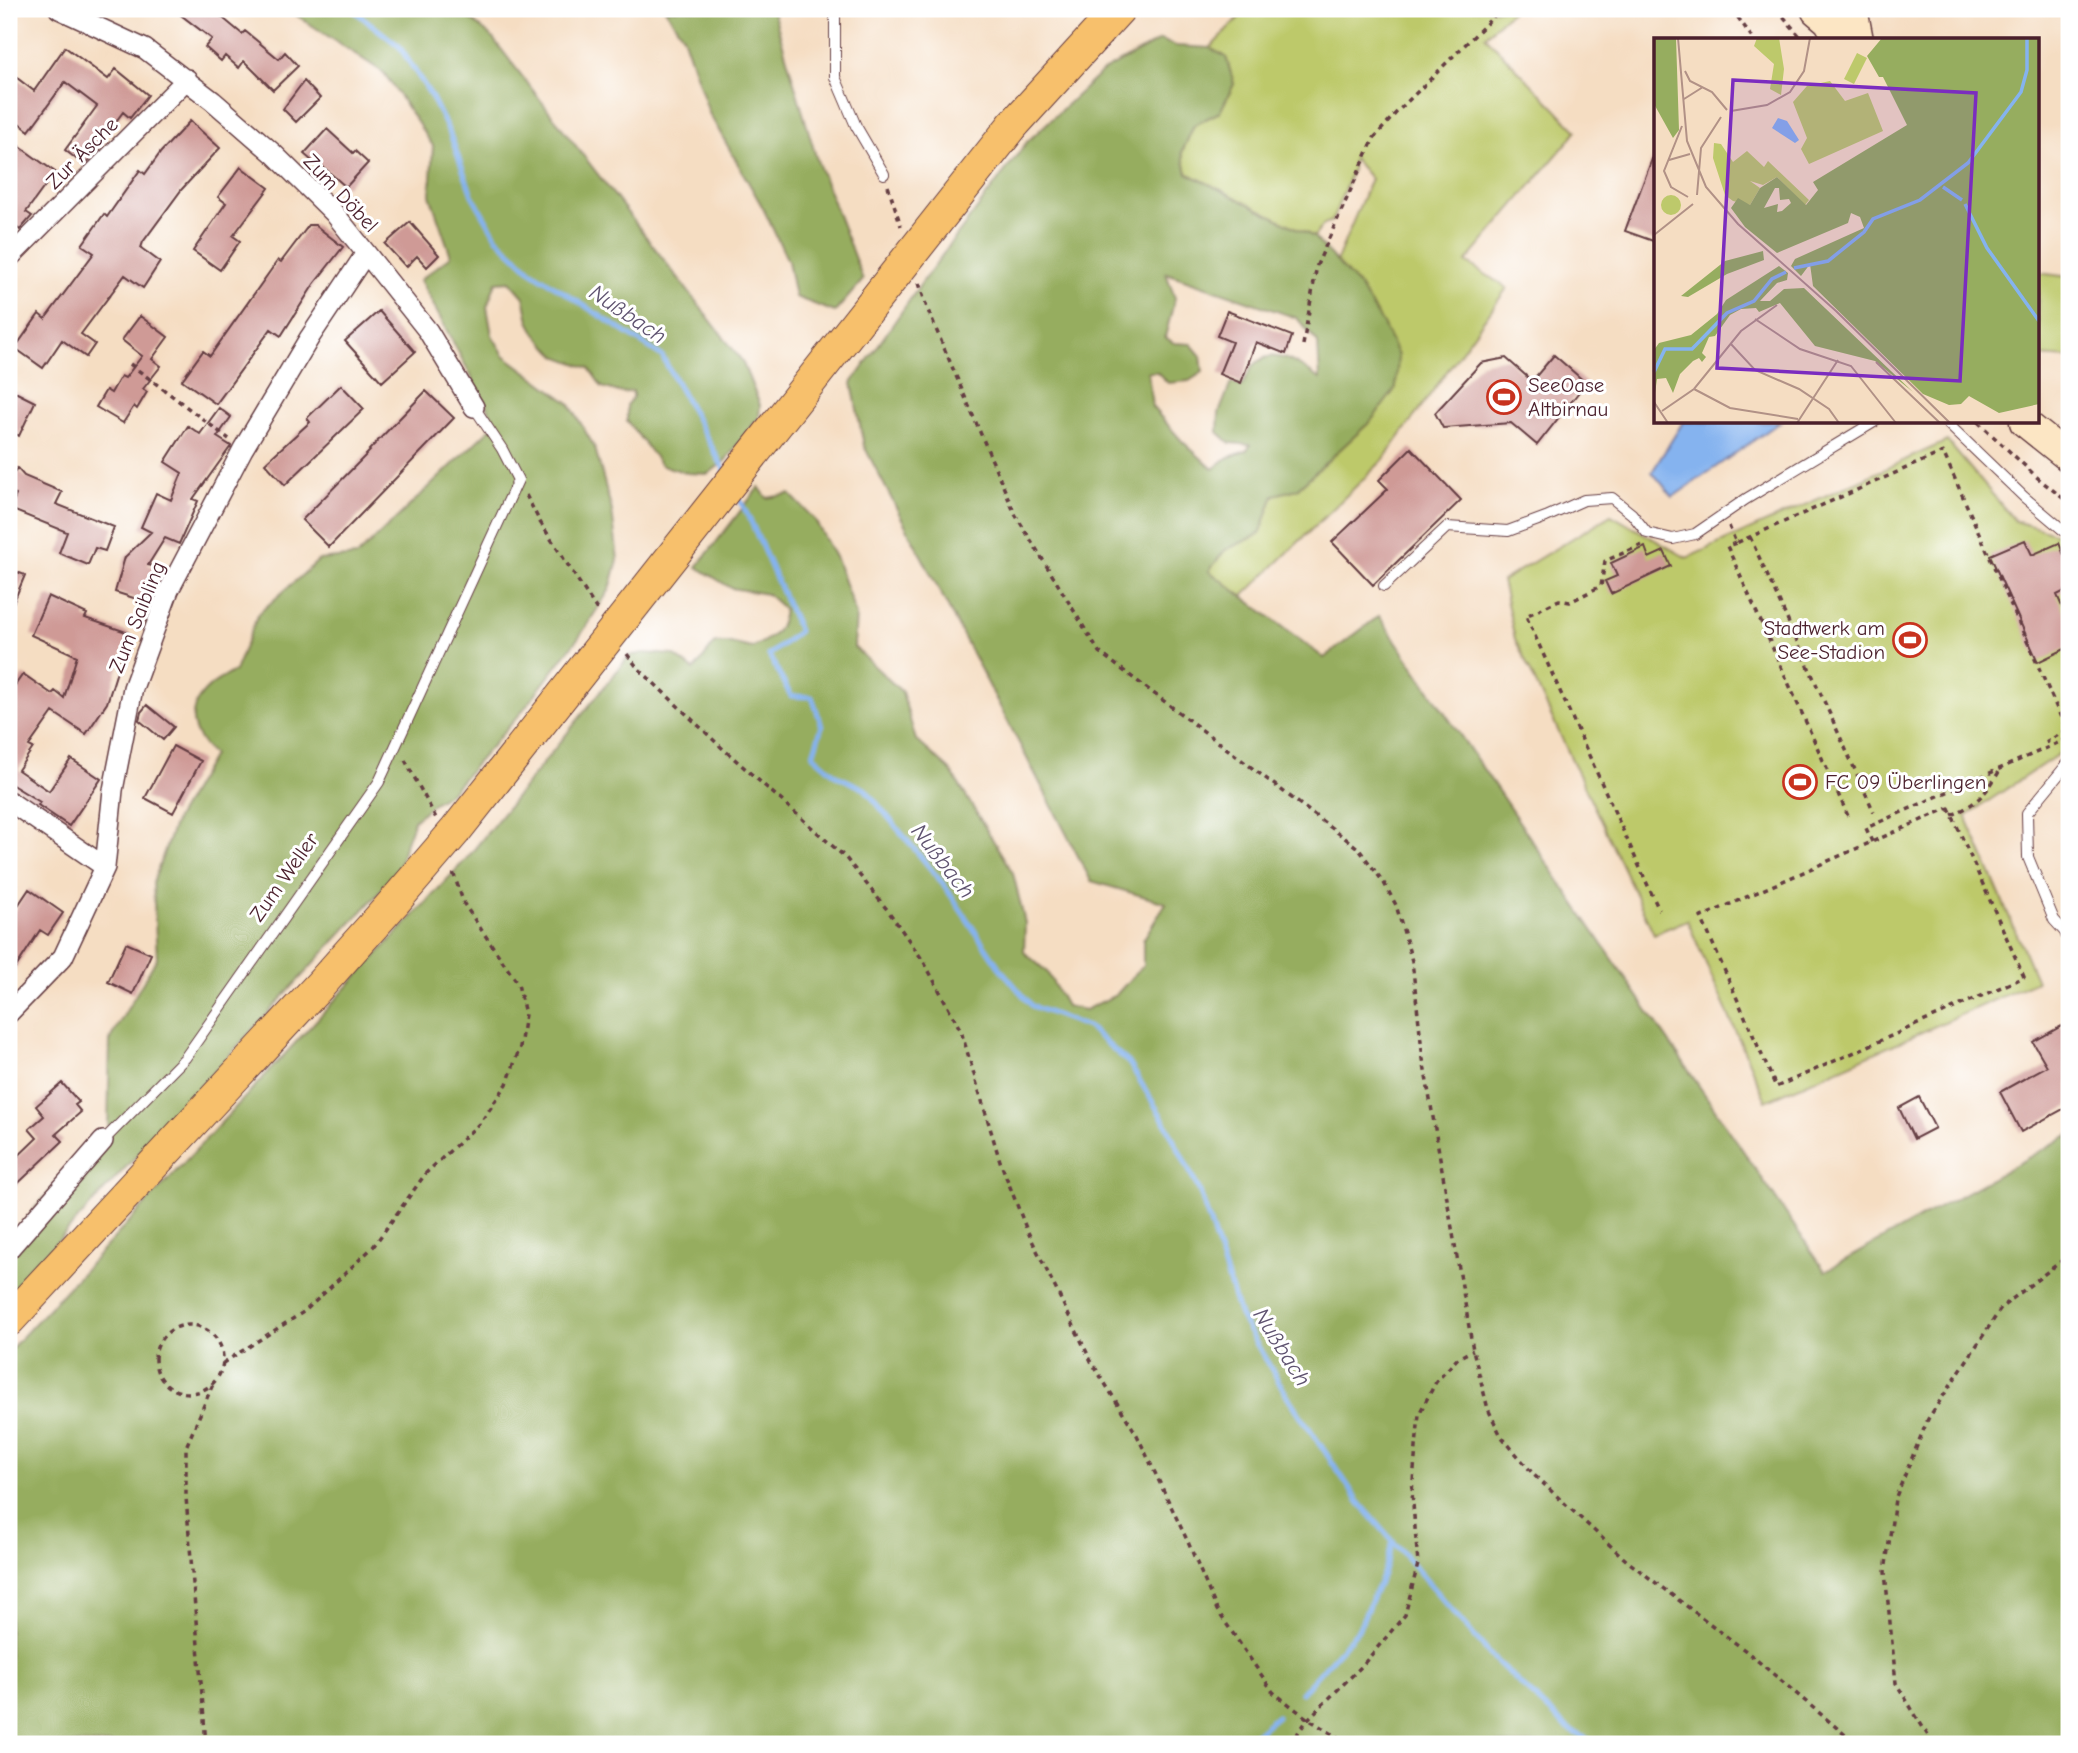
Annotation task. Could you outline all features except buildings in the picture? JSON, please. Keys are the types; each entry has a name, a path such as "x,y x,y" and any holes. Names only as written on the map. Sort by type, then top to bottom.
{"main road":[{"path":"9,1320 321,984 465,819 1013,125 1119,9"}],"street":[{"name":"Zum Döbel","path":"59,9 145,49 187,79 274,154 334,213 428,331 474,407"},
{"path":"1821,9 1838,38"},
{"path":"1853,9 1859,38"},
{"name":"Zur Äsche","path":"9,258 187,79"},
{"name":"Zum Saibling","path":"9,1013 63,957 105,867 113,790 133,688 169,590 243,449 310,337 366,253"},
{"path":"2026,424 2069,458"},
{"path":"9,801 105,867"},
{"name":"Zum Weller","path":"9,1249 103,1141"}],"lane":[{"path":"835,9 835,77 856,126 884,174"},
{"name":"Zum Döbel","path":"474,407 502,449 518,481"},
{"path":"1384,586 1447,527 1508,531 1584,500 1612,498 1632,513 1647,533 1672,539 1695,534 1871,424"},
{"path":"1948,424 2024,497 2069,535"},
{"name":"Zum Weller","path":"103,1141 185,1058 379,782 518,481"},
{"path":"2069,762 2027,813 2028,857 2054,920 2065,932 2069,943"}],"path":[{"path":"1303,345 1317,265 1374,138 1501,9"},
{"path":"1732,9 1753,38"},
{"path":"1777,9 1800,38"},
{"path":"927,308 1015,514 1099,652 1358,848 1384,883 1396,905 1412,961 1423,1059 1474,1350 1488,1409 1502,1436 1534,1475 1627,1561 1746,1651 1856,1744"},
{"path":"130,364 243,449"},
{"path":"1980,424 2039,480 2069,503"},
{"path":"1848,816 1727,547 1944,452 2067,731 2047,741 2049,747"},
{"path":"518,481 540,522 600,616"},
{"path":"1724,514 1736,543"},
{"path":"1659,909 1526,616 1559,600 1570,602 1601,586 1605,561 1662,536"},
{"path":"1750,537 1874,813"},
{"path":"622,646 637,667 721,747 845,857 924,962 961,1031 1000,1161 1026,1228 1091,1361 1137,1435 1217,1610 1273,1692 1308,1719 1349,1744"},
{"path":"1872,842 1866,828 2069,738"},
{"path":"396,747 434,811"},
{"path":"1952,816 1968,808 1990,790 2001,768"},
{"path":"1949,808 1952,816 2024,977 1776,1087 1701,918 1949,808"},
{"path":"223,1363 305,1311 373,1247 426,1173 481,1122 507,1084 520,1047 525,1014 518,984 464,904"},
{"path":"1933,1744 1896,1683 1885,1572 1895,1499 1928,1419 2003,1307 2069,1255"},
{"path":"206,1744 186,1497 186,1447 213,1384 220,1374 223,1352 218,1341 201,1327 179,1327 162,1340 157,1350 158,1372 172,1389 193,1393 213,1384"},
{"path":"1290,1744 1308,1719 1361,1667 1405,1615 1418,1564 1412,1492 1419,1414 1436,1382 1458,1358 1474,1350"}],"green space":[{"path":"287,9 458,9 491,36 742,361 760,405 759,417 725,461 708,474 687,473 661,465 627,421 627,404 633,397 633,391 622,393 602,387 589,368 556,356 536,334 529,321 524,297 510,281 496,282 487,307 492,335 504,355 569,403 595,448 612,511 618,560 610,589 582,633 520,714 451,792 414,820 398,872 9,1294 9,1245 35,1208 108,1128 110,1039 157,958 153,883 176,819 213,755 195,729 193,718 200,696 235,671 258,614 319,560 357,556 496,423 420,280 451,256 430,195 433,146 384,73"},
{"path":"665,9 772,9 817,160 863,280 835,312 795,297 788,261 763,208 709,113 683,36"},
{"path":"1247,9 1514,9 1485,36 1577,131 1466,262 1507,288 1383,460 1242,597 1208,571 1225,550 1260,534 1274,495 1297,489 1398,356 1371,306 1336,262 1371,179 1353,158 1352,170 1332,221 1324,224 1314,237 1187,173 1182,152 1194,125 1220,111 1234,84 1226,57 1210,48"},
{"path":"1160,40 1176,46 1210,48 1226,57 1234,84 1220,112 1194,125 1182,152 1187,173 1314,237 1359,286 1383,324 1398,356 1396,388 1371,421 1297,489 1274,495 1260,534 1225,550 1209,571 1324,658 1379,616 1825,1271 2069,1135 2069,1744 9,1744 9,1351 468,857 629,656 644,653 674,655 694,670 715,643 752,648 775,633 781,624 784,609 767,594 731,588 697,567 759,487 767,498 790,494 815,520 836,559 856,615 854,647 902,692 916,740 950,770 1013,873 1025,923 1024,952 1047,972 1066,1006 1085,1010 1116,995 1143,965 1143,940 1166,903 1091,881 864,446 852,383 925,278 1027,142 1103,71","holes":["1166,273 1297,318 1318,343 1320,379 1287,359 1269,357 1261,359 1253,366 1242,386 1231,383 1219,413 1218,432 1230,443 1251,445 1246,451 1227,458 1213,469 1182,441 1152,407 1148,372 1157,372 1168,383 1189,381 1203,372 1201,356 1191,344 1174,343 1165,337 1175,298"]},
{"path":"2039,273 2069,277 2069,358 2039,356"},
{"name":"FC 09 Überlingen","path":"1947,441 2015,521 2061,535 2069,554 2069,747 1966,816 2037,981 1766,1101 1687,920 1654,934 1515,639 1502,581 1611,515 1687,558"}],"water":[{"path":"1682,424 1777,424 1673,497 1652,472"}],"waterway":[{"name":"Nußbach","path":"352,9 399,46 430,94 450,134 472,195 497,238 531,271 662,356 725,471"},
{"name":"Nußbach","path":"736,492 799,631 769,655 791,696 812,697 822,726 813,755 837,776 865,789 944,885 999,967 1032,1006 1088,1027 1129,1063 1165,1122 1200,1192 1240,1316 1288,1397 1359,1502 1493,1658 1567,1728 1596,1744"},
{"path":"1301,1693 1358,1630 1383,1574 1393,1542"},
{"path":"1243,1744 1277,1716"}],"place":[{"name":"SeeOase Altbirnau","path":"1504,397"},
{"name":"Stadtwerk am See-Stadion","path":"1910,640"},
{"name":"FC 09 Überlingen","path":"1800,782"}]}
